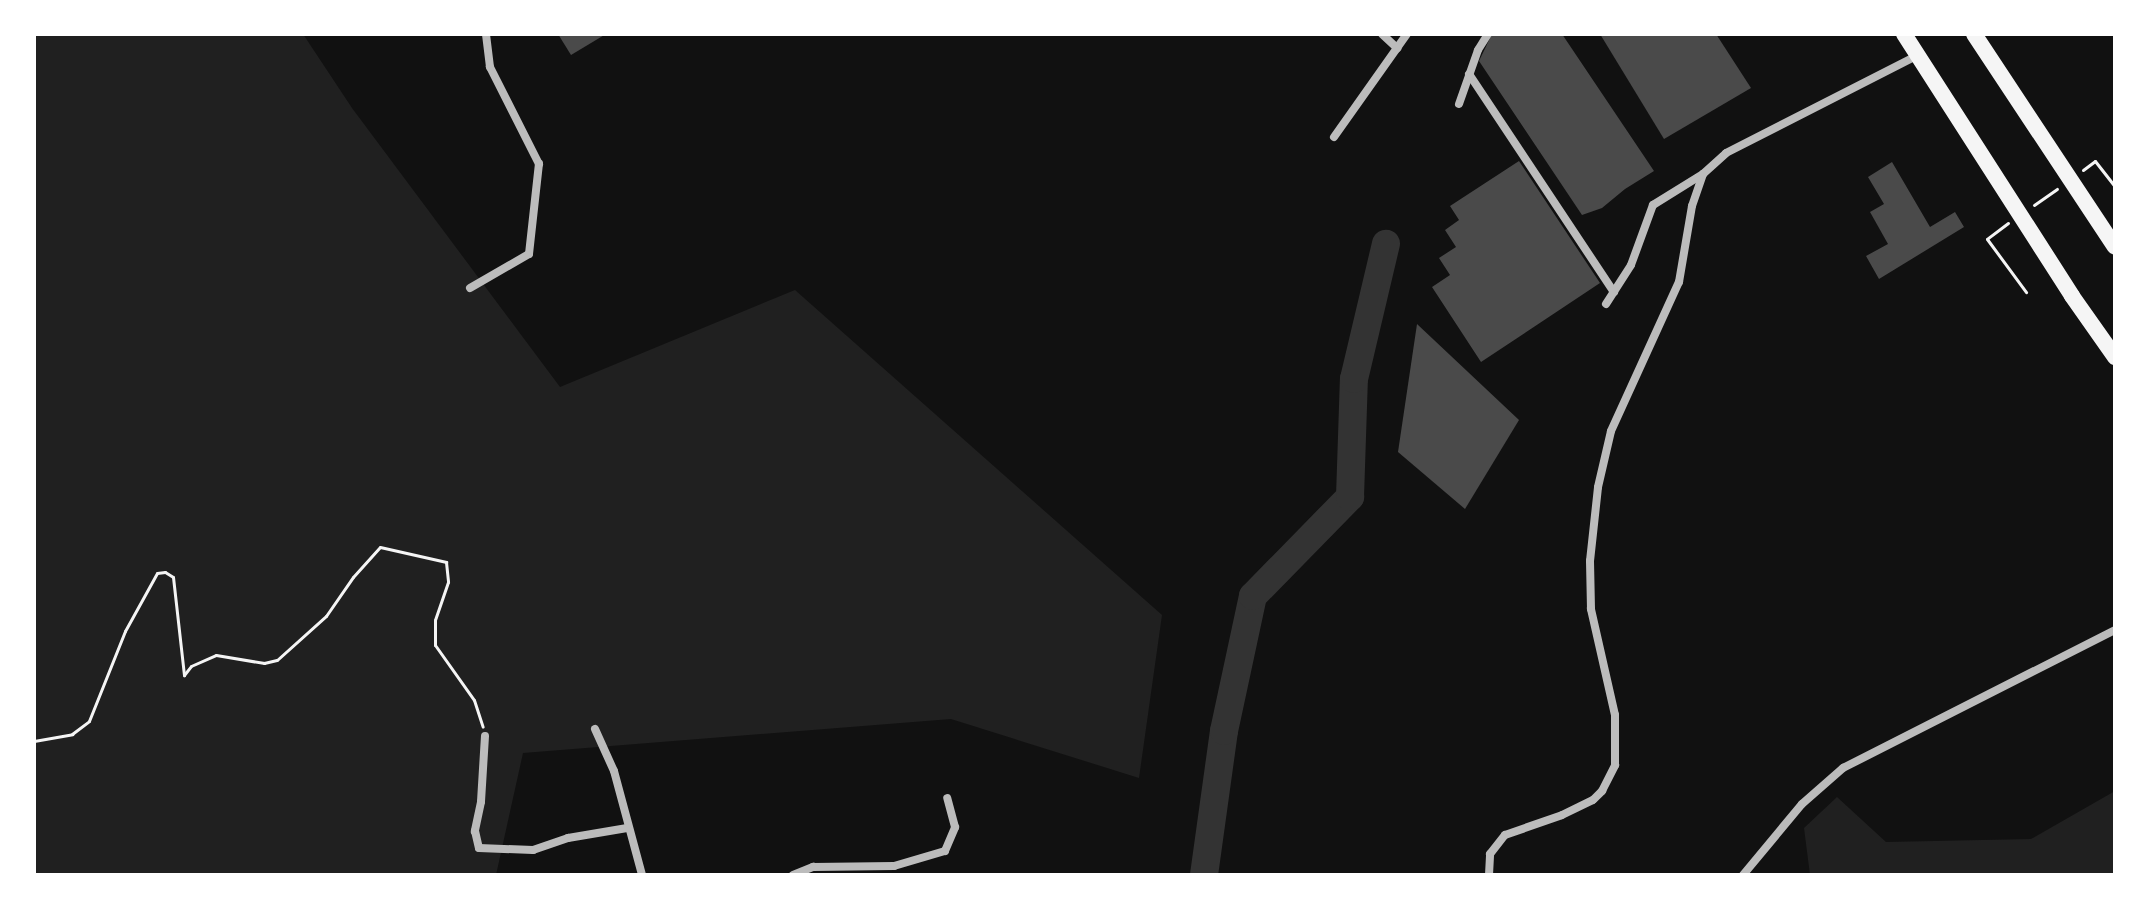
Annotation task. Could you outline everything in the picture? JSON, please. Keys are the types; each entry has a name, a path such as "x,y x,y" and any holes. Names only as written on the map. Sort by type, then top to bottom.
{"highway":[{"path":"1904,34 2115,357"},
{"path":"1974,34 2115,247"}],"street":[{"path":"470,288 529,254 539,164 490,67 486,34"},
{"path":"1382,34 1397,48"},
{"path":"1334,137 1407,34"},
{"path":"1459,104 1488,34"},
{"path":"1606,304 1631,265 1647,214 1653,205 1703,174 1735,148 1916,56"},
{"path":"1469,74 1614,292"},
{"path":"1489,875 1490,854 1505,835 1562,815 1593,800 1602,791 1615,765 1615,715 1591,609 1590,561 1598,487 1611,431 1679,282 1692,206 1703,174"},
{"path":"1743,875 1802,804 1843,768 2115,630"},
{"path":"595,729 614,771 642,875"},
{"path":"485,736 481,802 475,831 479,848 533,850 568,838 627,828"},
{"path":"793,875 813,867 894,866 945,851 955,827 947,798"}],"path":[{"path":"2071,178 2095,161 2115,187"},
{"path":"2023,213 2059,187"},
{"path":"2011,221 1987,239 2026,292"},
{"path":"34,741 72,734 89,721 125,631 157,573 165,572 173,577 184,675 191,666 216,655 264,663 277,660 326,616 353,577 380,547 446,562 448,582 435,620 435,645 474,700 485,736"}],"shaded area":[{"path":"34,34 303,34 352,108 560,387 795,290 1162,615 1139,778 951,719 523,753 496,875 34,875"},
{"path":"2115,791 2115,875 1810,875 1804,828 1837,797 1886,842 2031,839"}],"building":[{"path":"558,34 606,34 571,55"},
{"path":"1492,34 1562,34 1654,171 1602,208 1582,215 1479,61"},
{"path":"1600,34 1716,34 1751,88 1664,139"},
{"path":"1519,161 1600,283 1481,362 1432,287 1450,275 1439,258 1456,247 1445,230 1459,220 1450,206"},
{"path":"1892,162 1930,227 1955,212 1964,227 1879,279 1866,256 1888,244 1870,212 1884,204 1868,177"},
{"path":"1417,324 1519,420 1465,509 1398,452"}],"waterway":[{"path":"1204,875 1224,731 1253,596 1350,497 1354,379 1386,244"}]}
